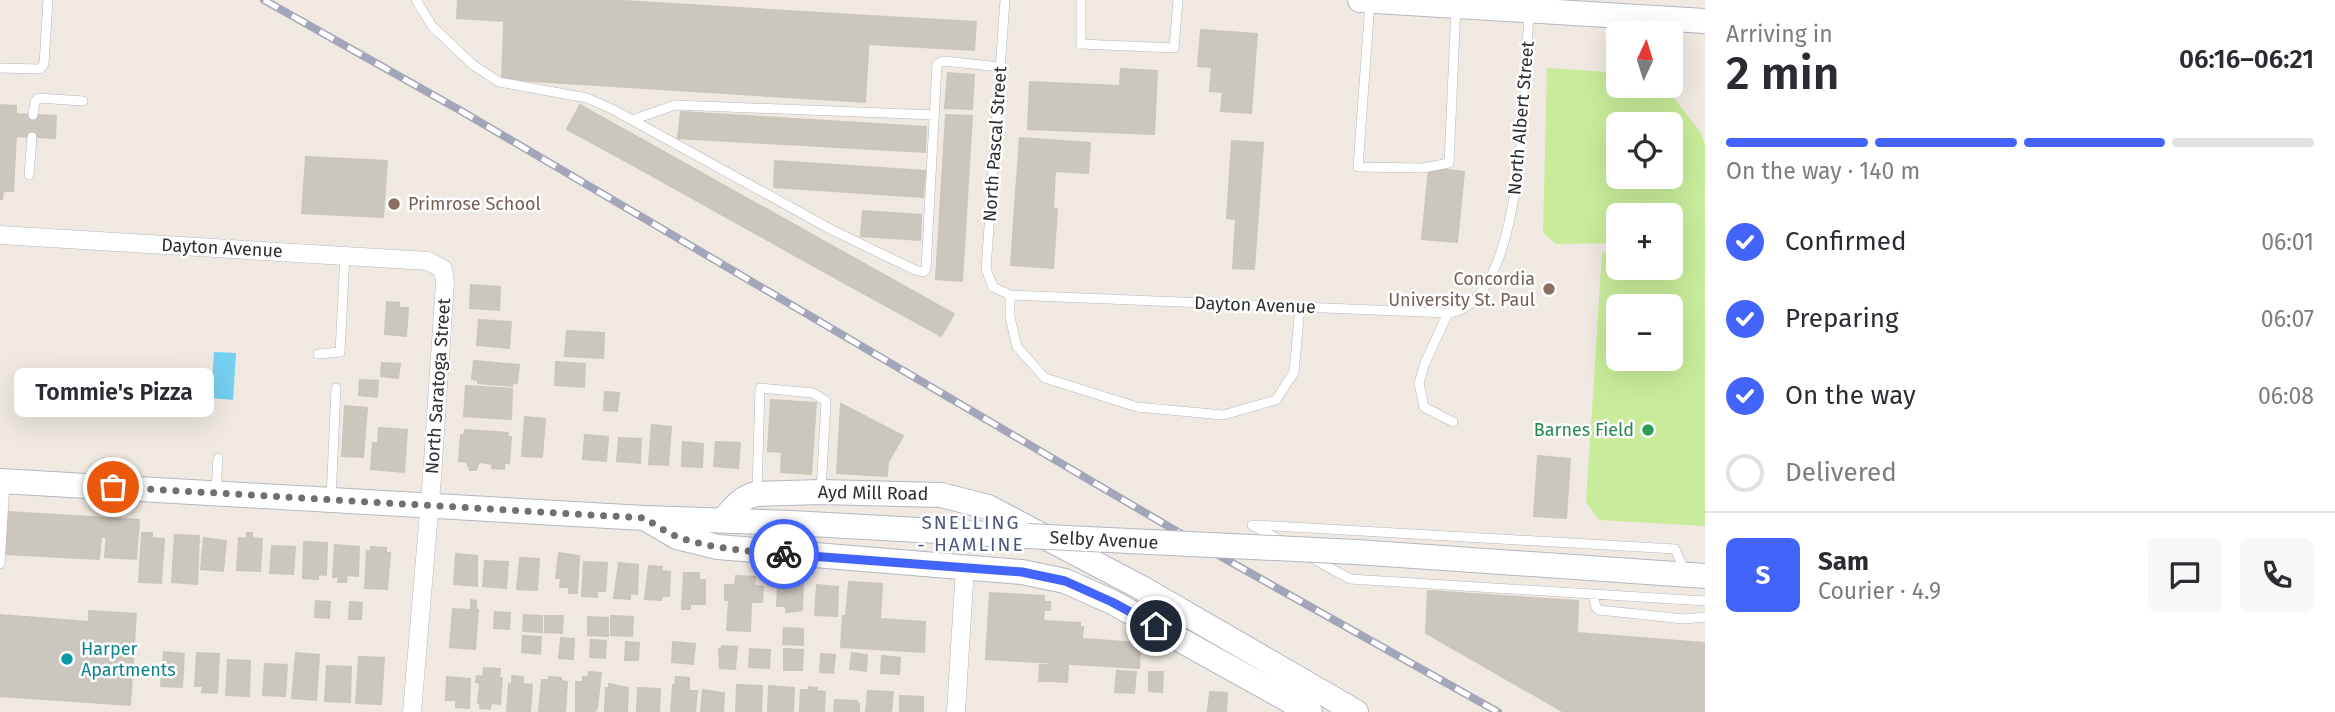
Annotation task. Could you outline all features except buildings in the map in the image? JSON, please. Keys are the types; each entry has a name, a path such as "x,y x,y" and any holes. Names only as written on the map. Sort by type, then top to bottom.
{"main road":[{"path":"1360,0 1539,7 1705,21"},
{"name":"Selby Avenue","path":"2,481 644,518 1356,552 1700,576"},
{"name":"Ayd Mill Road","path":"757,494 821,492 941,495 988,507 1140,587 1356,712"},
{"path":"723,520 738,503 757,494"},
{"path":"644,518 677,537 718,547 1022,572 1065,581 1112,602 1310,712"}],"street":[{"name":"Dayton Avenue","path":"0,235 428,261 443,269"},
{"name":"North Saratoga Street","path":"412,712 445,282 443,269"},
{"path":"956,712 965,568"}],"lane":[{"path":"0,68 34,70 40,69 44,64 48,0"},
{"path":"416,0 432,26 473,65 499,82 587,98 832,230 923,272 926,269 937,65 943,61 1000,67"},
{"name":"North Pascal Street","path":"993,287 986,269 1005,0"},
{"path":"1081,0 1081,44 1174,48 1178,0"},
{"path":"1370,1 1358,167 1423,169 1449,163 1469,4"},
{"name":"North Albert Street","path":"1448,313 1465,308 1483,292 1496,266 1514,204 1539,7"},
{"path":"33,115 38,98 83,101"},
{"path":"632,120 675,105 935,115"},
{"path":"29,175 32,137"},
{"path":"318,354 340,352 345,255"},
{"name":"Dayton Avenue","path":"993,287 1010,295 1448,313"},
{"path":"1010,295 1010,317 1017,347 1045,378 1137,407 1223,415 1276,400 1294,372 1300,307"},
{"path":"1448,313 1425,363 1419,383 1424,407 1453,422"},
{"path":"330,500 336,388"},
{"path":"757,494 760,388 813,393 826,401 821,492"},
{"path":"216,493 218,458"},
{"path":"0,564 2,481"},
{"path":"1700,576 1675,550 1252,525 1350,579 1705,601"},
{"path":"1593,595 1595,607 1599,610 1684,619 1705,617"}],"green space":[{"path":"1547,68 1606,72 1606,98 1674,98 1700,132 1705,145 1705,526 1599,520 1586,502 1602,253 1606,252 1606,280 1683,280 1683,203 1606,203 1606,243 1556,244 1543,233"}],"water":[{"path":"214,352 236,353 233,400 211,398"}],"railway":[{"path":"264,0 463,112 1195,542 1498,712"}],"way so far":[{"path":"113,487 644,518 677,537 718,547 784,554"}],"place":[{"name":"Primrose School","path":"394,204"},
{"name":"Concordia University St. Paul","path":"1549,289"},
{"name":"Barnes Field","path":"1648,430"},
{"name":"Tommie's Pizza","path":"113,487"},
{"name":"Harper Apartments","path":"67,659"}],"district":[{"name":"SNELLING - HAMLINE","path":"971,533"}],"route":[{"path":"784,554 1022,572 1065,581 1156,626"}]}
